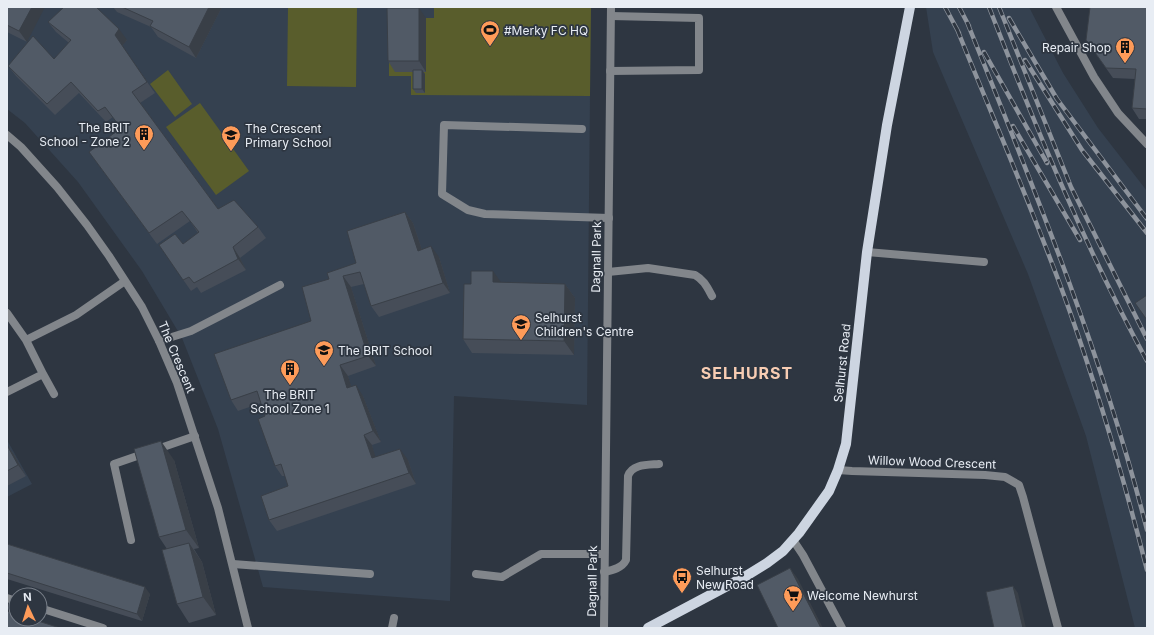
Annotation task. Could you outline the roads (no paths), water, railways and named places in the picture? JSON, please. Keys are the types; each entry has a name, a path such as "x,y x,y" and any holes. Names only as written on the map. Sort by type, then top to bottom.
{"main road":[{"name":"Selhurst Road","path":"648,628 746,576 776,556 794,540 829,491 838,470 846,444 867,252 887,125 910,7"}],"street":[{"name":"Dagnall Park","path":"604,628 611,7"},
{"path":"1056,7 1094,77 1118,113 1147,144"},
{"path":"610,71 698,70 699,18 611,16"},
{"path":"582,129 444,125 442,194 468,210 485,214 609,218"},
{"name":"The Crescent","path":"7,135 21,147 57,187 87,225 142,307 159,341 177,383 218,508 248,628"},
{"path":"867,252 984,262"},
{"path":"608,272 648,268 695,275 706,284 712,296"},
{"path":"26,340 76,315 125,281"},
{"path":"159,341 191,331 280,285"},
{"path":"7,313 26,340 54,394"},
{"path":"7,392 43,374"},
{"path":"131,540 114,464 195,436"},
{"path":"604,572 624,565 626,560 628,476 630,470 634,467 659,464"},
{"name":"Willow Wood Crescent","path":"838,470 985,475 1005,477 1018,485 1023,497 1058,628"},
{"path":"794,540 842,628"},
{"path":"476,574 502,577 541,554 604,554"},
{"path":"232,564 370,574"},
{"path":"48,611 103,628"},
{"path":"392,628 394,618"}],"railway":[{"path":"945,7 959,33"},
{"path":"959,7 969,26"},
{"path":"989,7 1062,187 1124,318 1147,361"},
{"path":"999,7 1071,187 1147,339"},
{"path":"1009,18 1057,99 1147,219"},
{"path":"967,22 1066,273 1110,401 1147,530"},
{"path":"957,29 1029,205 1070,312 1112,440 1147,570"},
{"path":"984,52 1047,163"},
{"path":"1025,60 1082,150 1147,233"},
{"path":"1013,126 1080,240"}],"place":[{"name":"#Merky FC HQ","path":"490,47"},
{"name":"Repair Shop","path":"1125,64"},
{"name":"The BRIT School - Zone 2","path":"144,151"},
{"name":"The Crescent Primary School","path":"231,152"},
{"name":"Selhurst Children's Centre","path":"521,341"},
{"name":"The BRIT School","path":"324,367"},
{"name":"The BRIT School Zone 1","path":"290,386"},
{"name":"Selhurst New Road","path":"682,594"},
{"name":"Welcome Newhurst","path":"793,612"}],"district":[{"name":"SELHURST","path":"747,373"}]}
